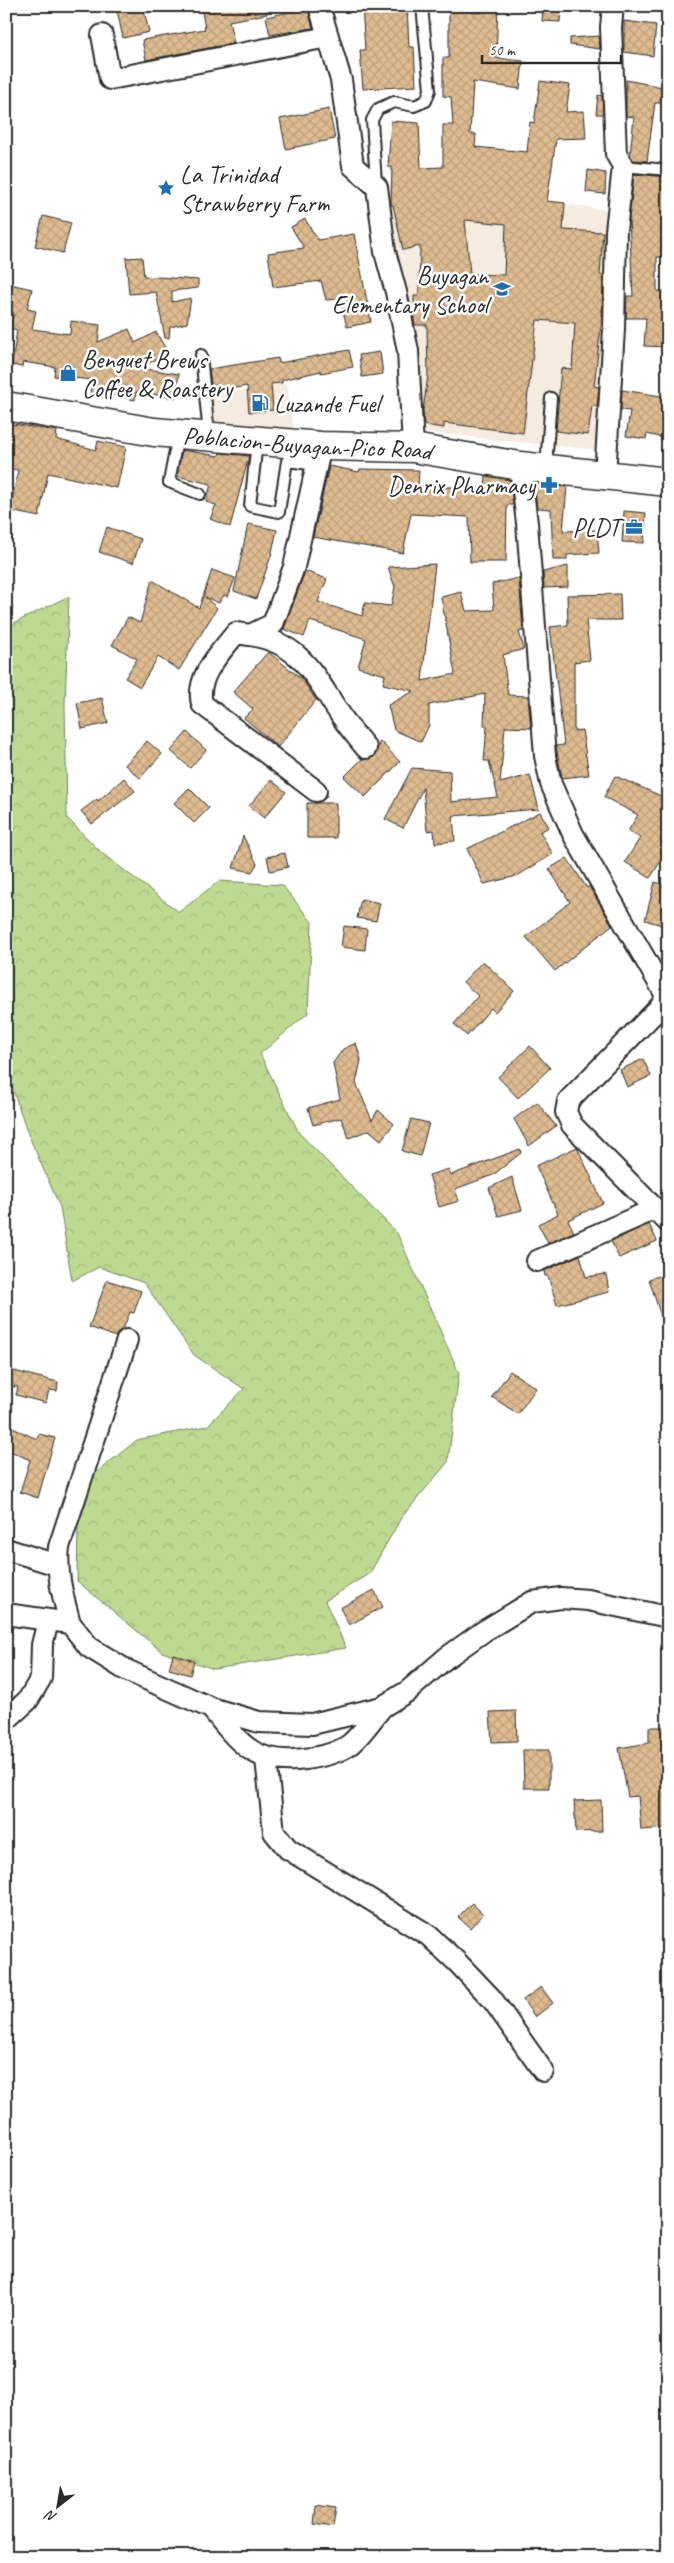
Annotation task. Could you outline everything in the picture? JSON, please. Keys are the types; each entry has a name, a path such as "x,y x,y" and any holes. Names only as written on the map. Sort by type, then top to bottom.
{"main road":[{"name":"Poblacion-Buyagan-Pico Road","path":"6,406 108,426 257,440 288,452 319,456 414,448 533,467 668,482"}],"street":[{"path":"319,6 341,80 354,166 377,188 385,252 396,292 408,351 414,448"},
{"path":"605,476 614,329 616,231 623,166 616,154 611,27 613,6"},
{"path":"102,35 110,79 328,37"},
{"path":"250,636 274,624 294,567 319,456"},
{"path":"533,467 527,523 545,756 551,784 574,834 667,997 659,1008 568,1101 566,1112 572,1125 661,1216 538,1261"},
{"path":"316,791 202,704 199,692 202,679 236,633 267,638 281,644 311,668 342,717 366,748"},
{"path":"127,1340 89,1461 64,1531 57,1566 59,1584 70,1623 89,1647 126,1670 211,1708 259,1722 312,1724 382,1708"},
{"path":"6,1549 57,1566"},
{"path":"211,1708 251,1751 266,1759 296,1760 324,1756 349,1745 382,1708 408,1691 461,1647 532,1602 562,1598 588,1600 668,1617"},
{"path":"6,1614 48,1622 70,1623"},
{"path":"6,1720 28,1700 41,1678 42,1645 48,1622"},
{"path":"266,1759 274,1832 288,1849 428,1936 458,1962 492,1999 543,2070"}],"lane":[{"path":"377,188 372,120 378,109 394,102 414,106 426,101 430,90 422,6"},
{"path":"623,166 668,170"},
{"path":"201,355 209,436"},
{"path":"533,467 551,398"},
{"path":"179,434 169,482 200,494"},
{"path":"257,440 250,506 279,512 288,452"}],"shaded area":[{"name":"Buyagan Elementary School","path":"391,178 606,210 599,450 422,432 388,229"},
{"path":"287,383 293,428 212,427 208,396"}],"green space":[{"path":"69,596 65,704 67,818 103,854 179,912 219,881 282,885 312,922 308,1013 260,1054 299,1133 397,1233 459,1373 448,1462 401,1518 370,1573 325,1601 346,1648 214,1669 162,1652 77,1581 78,1523 87,1480 137,1440 207,1426 244,1389 194,1355 144,1283 99,1267 72,1281 60,1207 28,1134 9,1078 6,1078 6,627"}],"building":[{"path":"116,6 143,6 149,32 123,38"},
{"path":"201,6 266,6 267,14 229,21 234,43 146,60 142,40 205,29"},
{"path":"298,6 307,6 313,28 270,35 266,17 299,10"},
{"path":"362,6 407,6 409,47 414,47 416,86 363,89 360,50 365,50"},
{"name":"Buyagan Elementary School","path":"481,6 498,6 496,58 523,61 520,89 473,82 470,134 476,134 475,147 527,152 530,122 534,123 540,81 570,85 566,112 584,111 586,138 556,139 547,201 565,203 563,230 603,232 600,275 603,275 602,318 594,386 599,387 597,407 592,406 588,435 556,431 561,368 572,369 575,323 537,320 523,433 444,423 444,428 424,425 423,410 428,376 427,325 415,325 414,319 414,296 419,296 420,246 403,250 393,205 391,205 392,167 388,167 391,121 419,123 421,168 443,167 443,125 453,125 451,97 443,96 443,58 449,58 449,9 481,13","holes":["465,220 506,224 504,275 470,274"]},
{"path":"543,6 561,6 560,22 542,21"},
{"path":"624,21 656,25 653,56 624,52"},
{"path":"599,36 600,49 570,45 570,38"},
{"path":"626,80 668,88 668,103 655,103 647,161 633,160 630,155 634,117 626,116"},
{"path":"598,95 602,96 603,114 596,114"},
{"path":"329,109 335,139 286,149 280,119"},
{"path":"588,170 606,173 605,194 586,192"},
{"path":"634,174 668,177 668,257 657,257 657,291 668,291 668,347 644,346 646,318 626,318 627,296 633,296 629,220"},
{"path":"43,216 71,223 63,253 35,246"},
{"path":"305,219 318,240 354,234 371,322 347,327 340,299 326,300 321,281 273,287 268,253 304,248 291,227"},
{"path":"142,257 144,276 198,280 198,288 172,291 172,302 191,298 187,323 170,327 169,338 165,338 156,292 129,294 126,258"},
{"path":"10,284 32,289 27,309 36,311 32,329 70,334 71,321 100,325 98,342 129,329 135,343 156,332 168,353 140,368 179,374 175,398 136,392 135,400 107,394 107,398 90,395 92,380 54,376 55,367 23,362 22,367 12,365 17,330 10,328 14,313 6,311"},
{"path":"349,350 353,367 321,373 321,371 282,380 282,383 271,384 273,410 249,412 247,386 212,392 209,369 278,358 279,363"},
{"path":"380,352 383,374 362,377 359,355"},
{"path":"622,390 668,397 668,439 647,434 646,439 626,436 630,411 621,410"},
{"path":"6,423 57,431 56,439 96,450 98,441 126,447 117,488 48,473 39,517 10,511 18,470 6,468"},
{"path":"182,450 219,456 220,453 249,456 230,527 210,519 216,505 206,502 211,484 177,476"},
{"path":"329,466 359,472 360,469 419,470 418,486 485,488 486,476 510,480 513,505 507,505 506,562 470,562 469,517 411,514 403,553 313,537"},
{"path":"534,484 567,487 563,531 597,530 599,553 567,555 567,560 553,560 551,509 537,508"},
{"name":"PLDT","path":"624,511 646,513 644,543 622,542"},
{"path":"248,524 277,530 271,556 256,599 234,591"},
{"path":"107,527 141,539 133,563 99,552"},
{"path":"435,564 422,681 455,674 441,597 461,592 466,611 494,610 492,584 519,578 523,631 519,632 524,649 503,655 508,695 528,696 531,728 505,727 500,783 530,775 539,809 453,816 455,841 435,843 434,830 427,831 423,788 403,828 385,819 412,768 450,771 451,802 498,797 489,761 484,761 487,726 484,726 485,694 429,705 429,725 421,742 394,730 388,705 414,691 383,684 385,675 358,667 366,639 310,621 304,637 284,629 305,571 327,579 318,602 362,616 365,603 391,606 395,587 388,567"},
{"path":"568,566 568,587 544,588 543,572"},
{"path":"212,570 235,578 228,597 224,595 219,603 205,597 217,608 179,670 158,657 140,687 125,678 137,659 112,645 128,617 140,623 152,580 199,608"},
{"path":"620,594 621,620 586,620 590,660 574,662 574,731 582,730 589,775 562,778 556,746 564,745 550,627 568,625 567,595"},
{"path":"268,652 302,679 316,700 278,747 244,718 253,709 233,692"},
{"path":"102,698 108,723 82,729 77,703"},
{"path":"187,732 206,750 190,768 171,751"},
{"path":"147,741 162,754 140,778 125,765"},
{"path":"380,741 400,762 365,797 344,777 362,759 374,757"},
{"path":"615,776 668,799 668,821 662,832 668,835 668,850 650,878 625,862 640,838 628,831 638,815 604,797"},
{"path":"124,778 135,791 92,824 81,811 97,799 98,801"},
{"path":"271,780 286,792 264,818 249,806"},
{"path":"189,788 209,808 194,823 174,803"},
{"path":"307,803 336,803 336,838 307,838"},
{"path":"540,812 549,827 540,832 553,854 517,876 484,884 467,849"},
{"path":"243,836 257,864 252,872 233,868"},
{"path":"285,853 288,867 270,871 267,857"},
{"path":"567,858 587,888 589,886 612,925 555,971 526,937 570,902 549,869"},
{"path":"655,882 668,886 668,914 665,926 645,920"},
{"path":"361,899 380,903 376,921 357,918"},
{"path":"344,926 367,929 365,950 341,947"},
{"path":"483,961 514,991 495,1012 491,1008 467,1036 454,1024 478,996 463,982"},
{"path":"356,1043 361,1060 356,1083 372,1120 378,1110 394,1124 381,1140 369,1130 349,1138 341,1118 313,1125 308,1108 340,1099 333,1063 343,1049"},
{"path":"530,1046 550,1068 518,1098 498,1077"},
{"path":"643,1059 651,1076 627,1087 620,1070"},
{"path":"537,1102 556,1126 529,1146 514,1119"},
{"path":"411,1119 429,1123 420,1156 402,1151"},
{"path":"577,1147 603,1203 568,1220 574,1232 548,1243 538,1224 558,1214 536,1166"},
{"path":"520,1149 521,1153 493,1175 455,1189 459,1201 439,1207 429,1175 449,1169 451,1175"},
{"path":"512,1177 522,1210 498,1216 489,1188"},
{"path":"649,1224 657,1241 619,1258 611,1241"},
{"path":"580,1255 586,1277 606,1274 609,1292 557,1305 548,1276 545,1276 544,1271"},
{"path":"668,1273 668,1328 665,1329 649,1279"},
{"path":"107,1280 141,1291 134,1313 130,1312 123,1329 116,1337 89,1327"},
{"path":"6,1369 58,1382 57,1391 49,1390 46,1403 16,1395 18,1387 6,1386"},
{"path":"510,1371 536,1388 518,1414 492,1397"},
{"path":"6,1425 37,1439 39,1434 55,1438 38,1498 20,1492 30,1460 6,1449"},
{"path":"374,1590 383,1607 349,1625 340,1608"},
{"path":"173,1654 194,1661 190,1675 169,1669"},
{"path":"516,1711 517,1741 492,1742 490,1712"},
{"path":"649,1727 668,1727 668,1828 641,1830 638,1796 628,1797 619,1748 649,1743"},
{"path":"523,1750 549,1750 549,1788 524,1788"},
{"path":"601,1800 602,1831 576,1832 574,1801"},
{"path":"472,1903 483,1914 470,1928 458,1917"},
{"path":"541,1987 553,2003 535,2017 523,2000"},
{"path":"316,2505 336,2508 333,2527 314,2524"}],"place":[{"name":"La Trinidad Strawberry Farm","path":"166,188"},
{"name":"Buyagan Elementary School","path":"502,289"},
{"name":"Benguet Brews Coffee & Roastery","path":"68,373"},
{"name":"Luzande Fuel","path":"260,403"},
{"name":"Denrix Pharmacy","path":"549,485"},
{"name":"PLDT","path":"634,527"}]}
